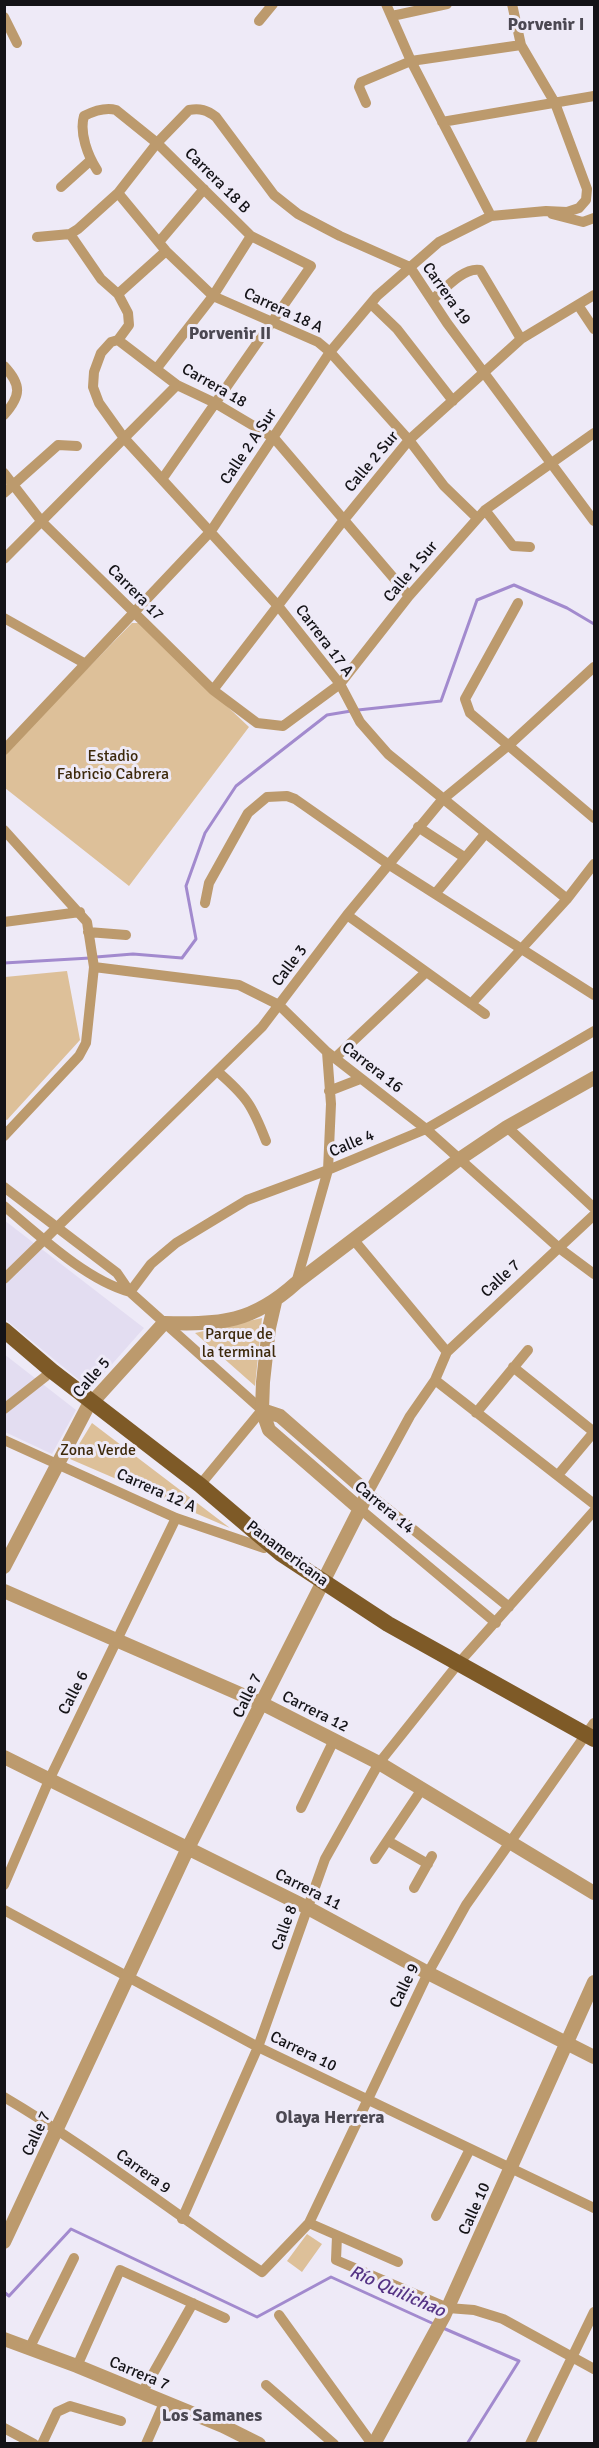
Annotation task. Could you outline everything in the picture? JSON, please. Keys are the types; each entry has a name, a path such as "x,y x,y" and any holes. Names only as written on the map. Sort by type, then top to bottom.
{"main road":[{"name":"Panamericana","path":"4,1330 89,1405 264,1548 455,1667 591,1737"},
{"name":"Panamericana","path":"4,1341 46,1376 200,1485 320,1584"}],"street":[{"path":"259,21 273,4"},
{"path":"386,4 411,62 491,216"},
{"path":"392,16 447,4"},
{"path":"512,4 521,45 555,103"},
{"path":"4,17 17,43"},
{"path":"366,103 359,87 361,82 411,62 521,45"},
{"path":"442,122 594,96"},
{"name":"Calle 2 A Sur","path":"4,750 211,531 330,352 371,304 410,267 440,242 491,216 546,211 567,212 579,208 586,200 587,189 555,103"},
{"name":"Carrera 18 B","path":"61,187 94,165 82,123 84,116 109,108 116,110 157,143 251,236 311,266 272,322"},
{"name":"Carrera 19","path":"157,143 189,110 205,110 216,117 274,195 298,214 340,236 410,267 484,374 594,521"},
{"path":"37,237 70,234 118,194 157,143"},
{"path":"159,242 204,189"},
{"name":"Carrera 18 A","path":"118,194 166,251 213,296 318,342 330,352 409,440 444,486 481,514 513,546 530,548"},
{"name":"Calle 2 A Sur","path":"546,211 567,220 583,222 594,218"},
{"path":"70,234 100,279 118,294 131,318 129,325 118,340"},
{"path":"157,368 213,296 251,236"},
{"path":"118,294 166,251"},
{"path":"432,300 450,284 473,269 480,270 521,339"},
{"name":"Calle 2 Sur","path":"213,690 343,521 409,440 521,339 594,295"},
{"path":"371,304 397,329 453,401"},
{"path":"578,305 594,329"},
{"path":"163,478 272,322"},
{"name":"Carrera 18","path":"118,340 177,385 274,438 409,597"},
{"name":"Carrera 17 A","path":"118,340 111,342 101,353 94,372 93,387 99,403 124,438 279,606 341,688 360,722 388,754 567,899"},
{"path":"4,366 15,380 18,390 16,402 4,415"},
{"path":"4,559 177,385"},
{"name":"Calle 1 Sur","path":"257,723 273,727 283,726 341,688 409,597 481,514 550,462 594,433"},
{"path":"4,493 58,445 77,446"},
{"name":"Carrera 17","path":"4,473 15,483 42,522 132,612 213,690 257,723"},
{"path":"518,603 465,699 470,713 594,818"},
{"path":"4,618 84,663"},
{"name":"Calle 3","path":"4,1279 262,1027 347,915 442,800 593,671"},
{"path":"205,903 209,882 248,813 267,797 287,796 296,799 388,864 594,995"},
{"path":"418,827 464,857"},
{"path":"4,830 87,922 94,964 86,1043 69,1071 4,1136"},
{"path":"435,894 485,834"},
{"path":"471,1004 567,899 594,864"},
{"path":"4,922 80,912"},
{"path":"347,915 425,974 485,1014"},
{"path":"89,938 126,935"},
{"name":"Carrera 16","path":"94,964 239,985 279,1005 331,1055 426,1129 559,1248 594,1274"},
{"path":"296,1283 328,1170 331,1055 425,974"},
{"name":"Calle 4","path":"130,1292 151,1264 176,1243 247,1200 328,1170 426,1129 594,1031"},
{"path":"217,1071 244,1094 253,1107 266,1141"},
{"path":"164,1323 193,1324 227,1321 255,1313 275,1302 296,1283 458,1160 507,1127 594,1078"},
{"path":"329,1091 360,1079"},
{"path":"507,1127 594,1208"},
{"name":"Carrera 14","path":"4,1187 117,1274 130,1292 262,1410 280,1416 368,1494 509,1607"},
{"name":"Carrera 14","path":"4,1206 44,1239 110,1287 130,1292"},
{"name":"Calle 7","path":"4,2242 188,1848 263,1704 320,1584 410,1416 435,1380 447,1352 594,1215"},
{"path":"353,1239 447,1352"},
{"path":"200,1485 262,1410 269,1328 275,1302"},
{"name":"Calle 5","path":"4,1567 89,1405 164,1323"},
{"path":"476,1413 528,1350"},
{"path":"513,1367 594,1432 558,1475"},
{"path":"4,1408 46,1376"},
{"path":"435,1380 594,1504"},
{"name":"Carrera 14","path":"262,1410 269,1430 496,1623"},
{"name":"Carrera 12 A","path":"4,1440 176,1518 264,1548"},
{"name":"Calle 8","path":"182,2219 258,2047 325,1859 379,1763 455,1667 594,1511"},
{"name":"Calle 6","path":"4,1885 50,1778 176,1518"},
{"name":"Carrera 12","path":"4,1591 263,1704 379,1763 594,1893"},
{"name":"Calle 9","path":"262,2272 309,2223 366,2099 428,1973 466,1905 509,1841 591,1737"},
{"path":"301,1808 334,1740"},
{"name":"Carrera 11","path":"4,1757 308,1908 428,1973 594,2056"},
{"path":"375,1859 422,1789"},
{"path":"388,1841 430,1860 414,1888"},
{"name":"Carrera 10","path":"4,1910 128,1979 258,2047 594,2208"},
{"name":"Calle 10","path":"373,2444 446,2312 594,1982"},
{"name":"Carrera 9","path":"4,2097 58,2128 182,2219 262,2272"},
{"path":"436,2216 470,2149"},
{"path":"309,2223 398,2262"},
{"path":"337,2236 336,2260 446,2312 474,2310 503,2319 594,2369"},
{"path":"30,2348 74,2258"},
{"path":"77,2366 120,2270 225,2318"},
{"path":"142,2393 193,2303"},
{"path":"530,2444 594,2312"},
{"path":"279,2314 373,2444"},
{"name":"Carrera 7","path":"4,2339 77,2366 223,2426 259,2444"},
{"path":"266,2385 334,2444"},
{"path":"146,2444 164,2403"},
{"path":"42,2444 57,2412 70,2406 121,2421"},
{"path":"4,2428 34,2444"}],"shaded area":[{"path":"4,1220 144,1328 90,1389 5,1319"},
{"path":"4,1354 76,1410 52,1454 5,1432"}],"green space":[{"name":"Estadio Fabricio Cabrera","path":"132,623 139,623 249,727 129,886 5,788 4,754"},
{"path":"67,971 80,1040 7,1120 4,1119 5,977"},
{"name":"Parque de la terminal","path":"262,1318 255,1386 195,1333"},
{"name":"Zona Verde","path":"92,1423 230,1528 70,1459"},
{"path":"307,2234 322,2244 302,2272 287,2261"}],"waterway":[{"path":"358,710 441,701 477,600 514,585 567,608 594,624"},
{"path":"96,957 133,954 182,958 196,939 186,886 205,833 236,786 327,715 351,711"},
{"path":"4,963 90,958"},
{"name":"Río Quilichao","path":"4,2292 9,2296 71,2229 257,2317 331,2277 434,2324"},
{"name":"Río Quilichao","path":"443,2328 519,2361 467,2444"}],"district":[{"name":"Porvenir I","path":"546,25"},
{"name":"Porvenir II","path":"230,334"},
{"name":"Olaya Herrera","path":"330,2118"},
{"name":"Los Samanes","path":"212,2416"}]}
